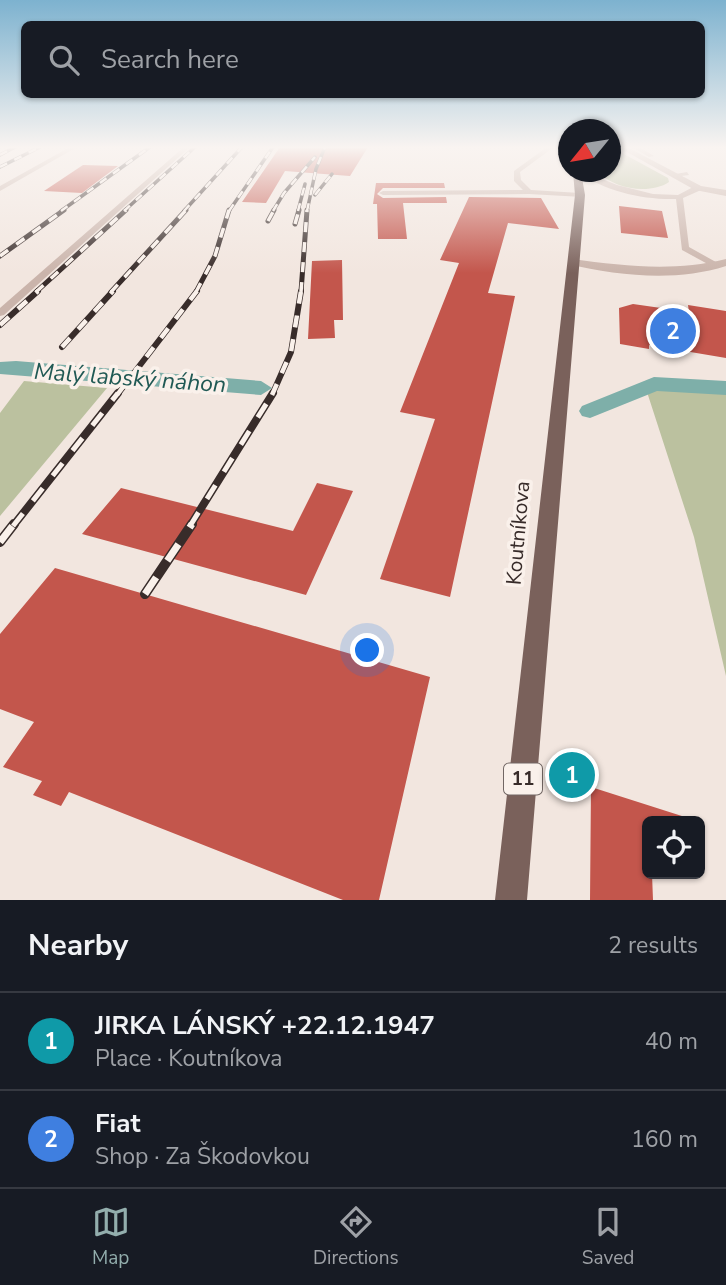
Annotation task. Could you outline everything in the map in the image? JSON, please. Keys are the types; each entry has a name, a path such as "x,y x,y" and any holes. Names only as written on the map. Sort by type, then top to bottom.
{"main road":[{"name":"Koutníkova","path":"511,900 580,189"}],"street":[{"path":"704,189 726,193"},
{"path":"572,262 663,271 722,264"}],"lane":[{"path":"0,313 140,189"},
{"path":"526,189 529,192"},
{"path":"618,189 679,197 696,189"},
{"path":"383,193 529,192 580,195"},
{"path":"679,197 685,248 722,264"}],"green space":[{"path":"24,381 107,388 0,516 0,413"},
{"path":"669,388 726,392 726,676 694,537 647,392"}],"building":[{"path":"47,189 87,189 82,193 44,191"},
{"path":"251,189 274,189 266,203 242,202"},
{"path":"375,189 382,189 377,194 383,198 446,197 447,203 403,203 407,239 378,239 377,204 373,204"},
{"path":"469,197 541,198 559,229 508,223 488,293 515,296 450,597 380,579 435,419 400,412 459,263 440,260"},
{"path":"619,206 662,211 668,238 621,233"},
{"path":"342,260 343,320 334,320 335,338 308,339 312,261"},
{"path":"633,304 689,312 688,305 726,311 726,358 649,345 649,349 620,344 619,308"},
{"path":"317,483 353,491 306,595 82,534 121,488 293,531"},
{"path":"55,568 430,677 379,900 343,900 69,792 61,806 33,795 42,781 3,767 34,722 0,709 0,634"},
{"path":"591,787 682,816 642,816 642,879 652,879 653,900 590,900"}],"waterway":[{"name":"Malý labský náhon","path":"0,368 16,367 261,388"},
{"name":"Malý labský náhon","path":"590,411 654,384 726,388"}],"railway":[{"path":"61,211 92,189"},
{"path":"124,211 148,189"},
{"path":"184,211 204,189"},
{"path":"229,211 244,189"},
{"path":"273,211 287,189"},
{"path":"298,211 304,189"},
{"path":"307,211 312,189"},
{"path":"315,195 320,189"},
{"path":"0,256 64,210"},
{"path":"36,292 126,210"},
{"path":"111,292 186,210"},
{"path":"196,292 215,256 229,210"},
{"path":"268,221 274,210"},
{"path":"295,224 299,210"},
{"path":"301,292 307,210"},
{"path":"0,325 38,291"},
{"path":"62,347 113,291"},
{"path":"117,395 197,291"},
{"path":"273,394 291,352 301,291"},
{"path":"13,526 118,393"},
{"path":"190,526 273,394"},
{"path":"0,542 14,524"},
{"path":"145,594 192,524"}],"place":[{"name":"Fiat","path":"673,331"},
{"name":"JIRKA LÁNSKÝ +22.12.1947","path":"572,775"}]}
